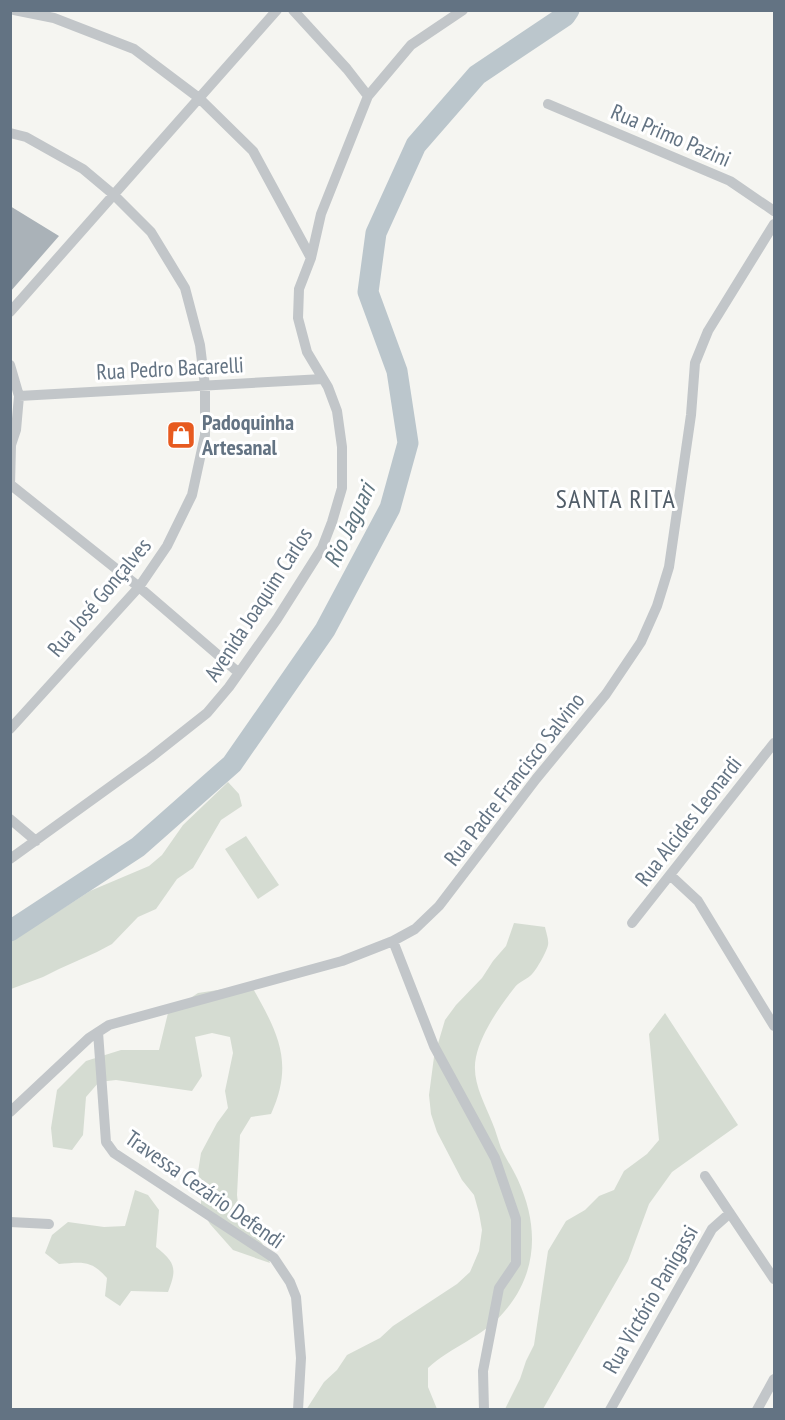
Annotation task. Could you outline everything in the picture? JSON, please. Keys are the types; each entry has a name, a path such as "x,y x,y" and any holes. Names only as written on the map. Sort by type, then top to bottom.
{"street":[{"path":"14,10 54,18 134,49 199,98 253,151 311,258"},
{"path":"10,312 277,10"},
{"path":"292,10 340,60 368,96"},
{"name":"Avenida Joaquim Carlos","path":"10,859 150,758 207,712 239,673 277,619 322,548 333,522 342,488 342,447 337,411 323,379 307,352 298,318 299,289 311,258 321,214 368,96 411,45 463,10"},
{"name":"Rua Primo Pazini","path":"548,104 730,181 774,211"},
{"name":"Rua José Gonçalves","path":"10,133 26,137 83,169 114,195 151,232 185,288 200,345 205,386 205,435 192,495 167,546 138,587 10,729"},
{"name":"Rua Padre Francisco Salvino","path":"10,1112 89,1038 109,1025 342,961 393,941 415,929 438,906 536,779 606,694 641,642 657,606 669,567 691,416 695,363 708,331 774,224"},
{"path":"10,365 19,396 16,430 11,445 11,485 138,587 239,673"},
{"name":"Rua Pedro Bacarelli","path":"19,396 323,379"},
{"name":"Rua Alcides Leonardi","path":"632,923 774,743"},
{"path":"10,819 36,841"},
{"path":"670,875 698,901 774,1026"},
{"path":"393,941 434,1046 495,1158 516,1219 516,1263 499,1288 483,1371 484,1410"},
{"name":"Travessa Cezário Defendi","path":"98,1032 106,1142 114,1153 274,1258 290,1282 296,1297 301,1358 298,1410"},
{"path":"705,1176 774,1280"},
{"name":"Rua Victório Panigassi","path":"610,1410 712,1229 730,1213"},
{"path":"10,1222 49,1224"},
{"path":"757,1410 774,1379"}],"shaded area":[{"path":"228,782 239,794 242,806 221,820 193,868 177,879 156,909 138,917 112,944 43,977 11,989 11,936 59,911 90,891 149,866 162,855 183,825"},
{"path":"246,836 279,885 258,899 225,849"},
{"path":"514,923 545,927 548,945 535,971 515,987 492,1020 478,1048 475,1074 479,1091 501,1148 525,1197 532,1232 532,1249 523,1281 515,1297 496,1321 428,1368 428,1387 437,1409 306,1410 324,1382 337,1370 347,1355 380,1338 393,1326 457,1284 470,1272 479,1251 482,1230 474,1195 462,1180 437,1132 431,1114 429,1095 434,1057 445,1020 482,978 506,946"},
{"path":"251,985 268,1017 280,1047 282,1078 271,1114 251,1117 240,1135 237,1195 239,1212 248,1230 262,1243 270,1263 233,1250 210,1224 201,1209 198,1172 201,1153 228,1108 225,1091 233,1053 230,1037 212,1033 195,1037 202,1076 192,1091 116,1080 99,1082 86,1097 83,1135 72,1150 53,1147 51,1128 57,1090 86,1061 121,1050 159,1050 168,1013 198,993"},
{"path":"665,1013 738,1125 672,1172 649,1204 628,1261 543,1409 505,1409 534,1345 548,1251 566,1221 585,1210 599,1196 614,1190 624,1171 647,1154 659,1140 649,1034"},
{"path":"135,1190 148,1195 159,1210 156,1247 171,1262 173,1278 168,1292 131,1291 120,1306 105,1296 107,1278 96,1268 81,1263 59,1264 45,1253 52,1235 68,1222 104,1227 125,1226"}],"building":[{"path":"10,206 59,236 10,292"},
{"name":"Padoquinha Artesanal","path":"170,426 194,428 193,445 168,442"}],"waterway":[{"name":"Rio Jaguari","path":"10,931 138,847 232,764 325,630 390,508 408,443 397,371 368,292 376,233 416,145 477,75 565,16 569,10"}],"place":[{"name":"Padoquinha Artesanal","path":"181,435"}],"district":[{"name":"SANTA RITA","path":"616,498"}]}
